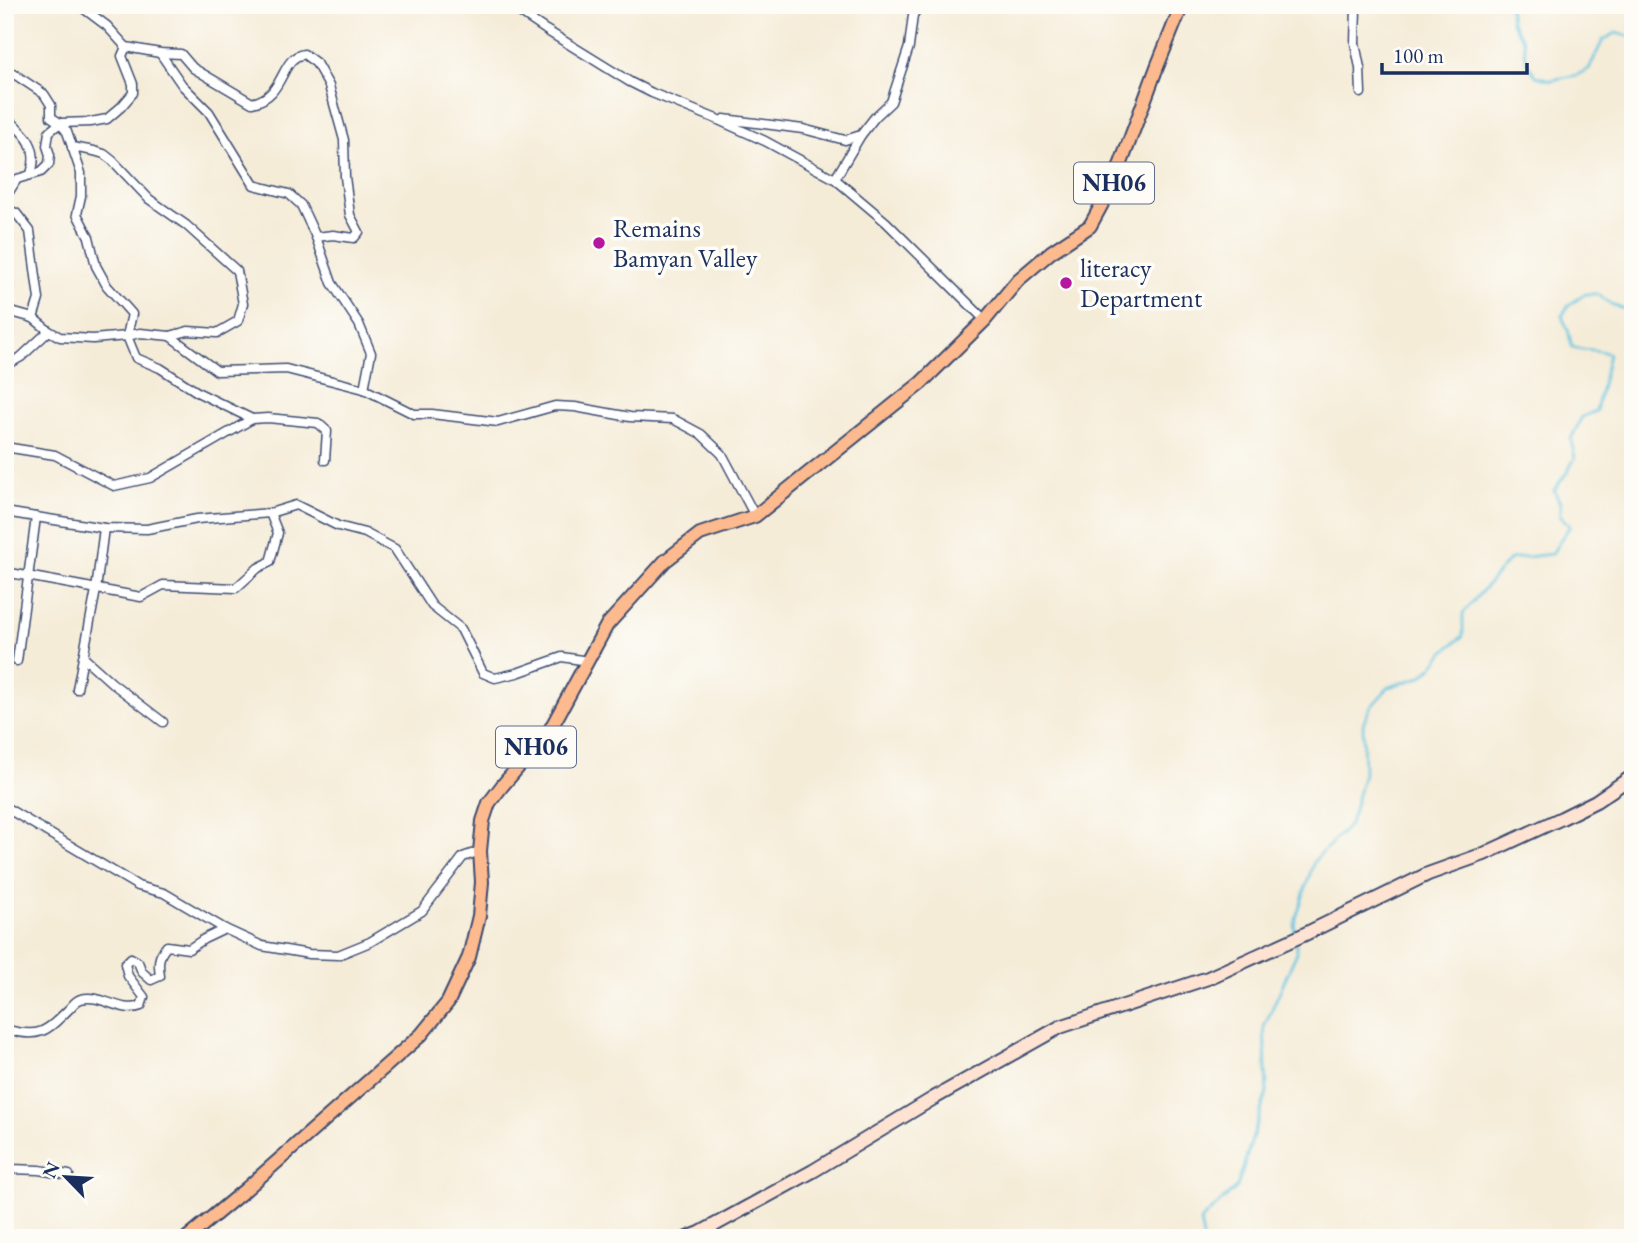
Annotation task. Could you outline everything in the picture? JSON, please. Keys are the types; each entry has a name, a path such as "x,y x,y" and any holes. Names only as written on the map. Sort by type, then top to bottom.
{"main road":[{"name":"NH06","path":"187,1238 421,1035 448,1002 469,957 479,916 482,821 489,803 550,730 607,625 665,561 700,534 755,516 921,383 985,320 1018,280 1051,252 1090,226 1119,171 1182,5"},
{"path":"687,1238 813,1171 934,1098 1060,1027 1208,978 1429,874 1484,854 1562,818 1597,801 1633,776"}],"street":[{"path":"79,5 107,26 125,47 180,54 193,68 252,103 262,101 273,92 290,61 297,55 304,54 316,63 329,86 344,140 350,215 359,232 354,238 332,234 316,237"},
{"path":"509,5 630,82 765,141 835,179 886,222 985,320"},
{"path":"835,179 861,135 891,102 909,47 913,15 920,5"},
{"path":"1332,5 1356,8 1355,43 1360,68 1360,93"},
{"path":"5,197 17,178 41,172 49,164 49,132 60,123 107,119 121,107 132,93 134,84 122,56 125,47"},
{"path":"160,53 182,85 209,111 254,185 289,194 301,205 316,237 332,283 359,324 371,353 364,388"},
{"path":"5,68 44,94 51,105 51,117 68,132 82,173 77,214 89,237 96,266 107,286 132,314 127,337 136,358 160,368 199,393 252,419"},
{"path":"5,116 32,146 34,163 31,174"},
{"path":"714,118 803,130 845,140 861,135"},
{"path":"5,314 15,313 33,318 60,337 93,339 127,337 141,333 217,333 239,321 243,304 237,271 186,225 149,199 104,154 72,147"},
{"path":"5,209 16,213 30,231 39,299 33,318"},
{"path":"5,366 21,357 49,331"},
{"path":"170,335 218,371 286,369 364,388 414,414 498,422 555,407 565,407 630,417 673,419 701,434 722,454 755,516"},
{"path":"5,447 54,455 114,486 150,478 252,419 268,418 318,423 327,431 324,460"},
{"path":"5,512 104,528 148,529 197,519 270,513 296,505 338,526 365,533 395,548 432,606 461,629 483,673 495,677 517,673 562,657 588,661"},
{"path":"5,572 141,597 163,585 236,588 258,568 270,562 278,533 270,513"},
{"path":"17,661 36,517"},
{"path":"77,689 96,590 104,528"},
{"path":"83,657 163,722"},
{"path":"5,807 138,886 164,893 225,929 262,946 309,954 338,955 370,942 422,911 463,857 480,851"},
{"path":"5,1029 23,1034 45,1031 78,999 98,1000 133,1009 141,1006 144,997 128,976 125,964 131,958 138,962 142,972 151,980 160,976 160,953 167,946 189,949 225,929"},
{"path":"5,1164 12,1169 69,1175"}],"waterway":[{"path":"1509,5 1511,21 1523,40 1527,63 1536,76 1551,80 1577,75 1589,69 1603,40 1616,33 1633,37"},
{"path":"1295,934 1294,925 1314,861 1350,824 1364,773 1363,724 1370,708 1389,687 1421,677 1463,636 1463,613 1510,559 1552,554 1570,526 1560,516 1560,503 1554,490 1575,458 1571,439 1582,417 1596,411 1609,354 1572,347 1562,316 1568,306 1585,294 1597,294 1614,306 1633,312"},
{"path":"1203,1238 1200,1221 1237,1187 1267,1092 1264,1027 1297,952 1296,944"}],"place":[{"name":"Remains Bamyan Valley","path":"599,243"},
{"name":"literacy Department","path":"1066,283"}]}
